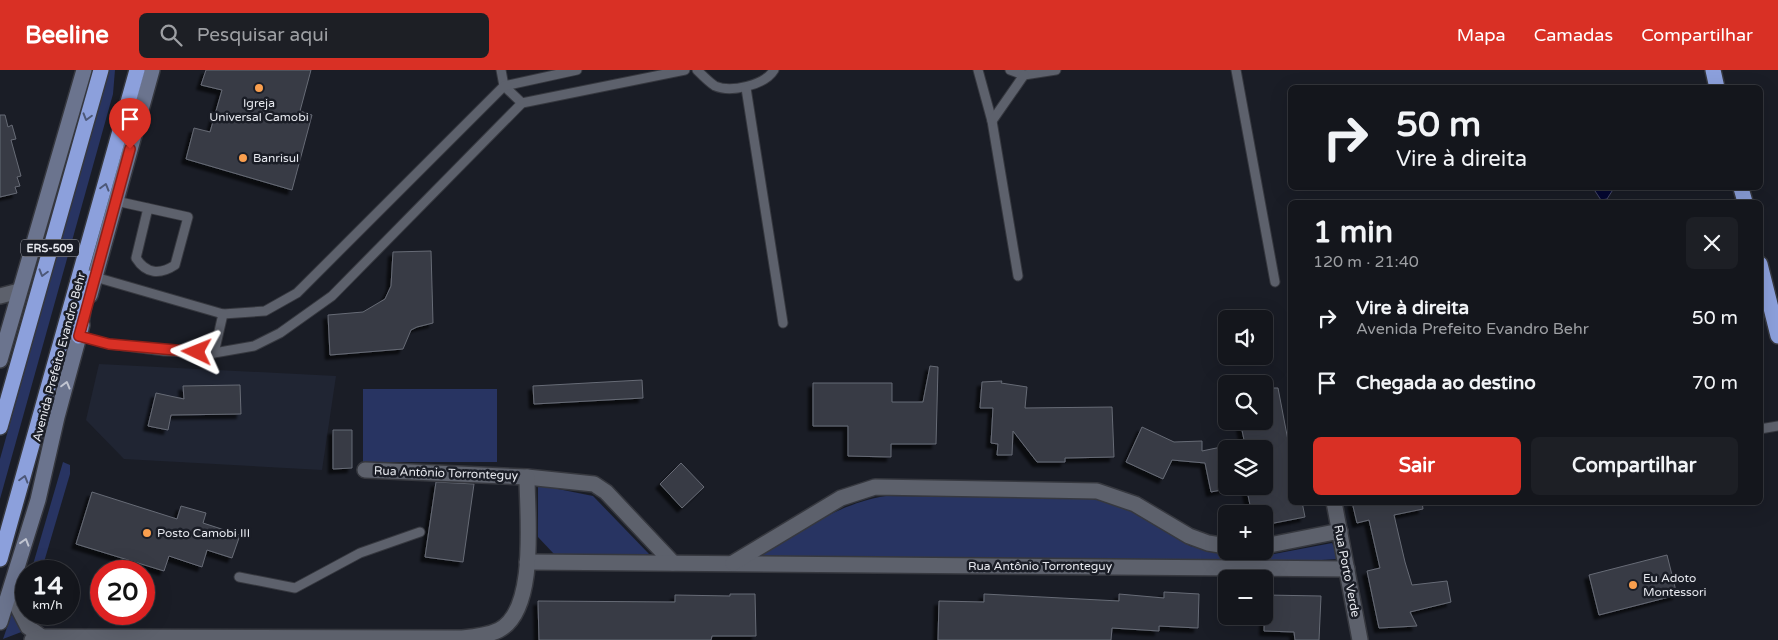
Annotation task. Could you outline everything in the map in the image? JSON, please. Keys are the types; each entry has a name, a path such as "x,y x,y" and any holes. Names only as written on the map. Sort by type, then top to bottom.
{"highway":[{"name":"ERS-509","path":"0,427 101,70"},
{"name":"Avenida Prefeito Evandro Behr","path":"0,559 137,70"},
{"path":"1713,70 1716,85"},
{"name":"ERS-509","path":"79,336 97,214"},
{"path":"1763,276 1778,336"}],"main road":[{"name":"ERS-509","path":"0,360 84,70"},
{"name":"Avenida Prefeito Evandro Behr","path":"0,622 38,500 79,336 152,70"}],"street":[{"path":"0,296 19,291"},
{"name":"Rua Antônio Torronteguy","path":"365,470 526,476 594,484 606,492 673,563"},
{"name":"Rua Antônio Torronteguy","path":"37,639 461,638 482,636 499,630 509,623 521,602 527,562 526,476"},
{"path":"732,564 841,498 875,487 1097,492 1135,504 1190,536 1218,545"},
{"name":"Rua Porto Verde","path":"1335,505 1360,640"},
{"path":"1273,544 1340,531"},
{"name":"Rua Antônio Torronteguy","path":"527,562 1347,569"},
{"path":"10,592 28,627 37,639"}],"lane":[{"path":"502,70 504,86 522,103"},
{"path":"96,277 223,314 265,311 297,293 504,86 577,70"},
{"path":"79,336 109,344 164,351 214,353 254,346 280,333 332,296 522,103 685,70"},
{"path":"697,70 716,86 746,88 771,75 774,70"},
{"path":"978,70 992,121 1018,276"},
{"path":"1010,70 1024,76 1056,70"},
{"path":"1234,71 1275,282"},
{"path":"992,121 1024,76"},
{"path":"746,88 783,323"},
{"path":"116,201 148,208 188,217 176,265 165,271 153,272 142,267 136,258 148,208"},
{"path":"214,353 223,314"},
{"path":"1763,428 1778,426"},
{"path":"240,577 295,588 360,553 420,532"}],"shaded area":[{"path":"109,70 115,70 113,94 0,499 0,459"},
{"path":"1594,190 1613,190 1607,199 1601,200"},
{"path":"99,364 336,376 322,470 124,459 86,420"},
{"path":"363,389 497,389 497,462 363,462"},
{"path":"63,462 70,465 70,474 45,560 34,560"},
{"path":"538,485 593,496 650,555 554,554 538,537"},
{"path":"886,496 1089,498 1124,506 1190,546 1218,553 1218,560 1273,560 1273,554 1332,543 1337,552 1337,559 1276,563 759,557 820,520 852,505"},
{"path":"12,613 15,618 15,625 20,625 24,631 3,639"}],"building":[{"path":"206,70 311,70 300,111 312,115 292,190 186,159 194,128 210,132 222,90 201,85"},
{"path":"0,115 5,115 8,127 12,125 16,139 11,140 21,176 17,177 20,186 15,187 17,193 0,197"},
{"path":"431,251 433,323 411,330 403,349 330,355 328,315 363,312 385,299 391,286 393,252"},
{"path":"930,366 938,367 936,444 891,444 891,457 848,456 848,426 813,426 813,383 892,383 892,402 923,402"},
{"path":"642,380 643,398 534,404 533,386"},
{"path":"1002,381 1001,383 1027,387 1025,408 1112,407 1114,457 1065,458 1065,462 1037,462 1013,431 1012,455 997,455 998,444 991,443 993,408 980,408 982,382"},
{"path":"240,385 241,414 171,415 168,430 148,426 156,393 184,399 183,386"},
{"path":"1273,388 1278,388 1288,440 1288,505 1303,505 1305,517 1273,523 1273,505 1250,505 1248,495 1273,495 1273,440 1244,440 1242,430 1273,430"},
{"path":"1142,427 1174,442 1202,441 1202,451 1218,448 1218,491 1211,492 1205,463 1172,460 1163,479 1126,462"},
{"path":"333,430 352,430 352,468 333,469"},
{"path":"681,463 704,487 682,508 660,484"},
{"path":"436,482 474,484 463,562 425,557"},
{"name":"Posto Camobi III","path":"92,492 177,519 181,506 206,513 203,523 240,535 232,558 207,550 202,567 169,556 164,571 155,568 155,560 128,560 76,544"},
{"path":"1353,505 1422,505 1423,509 1394,515 1405,562 1412,585 1447,581 1451,602 1410,612 1417,626 1379,628 1367,571 1380,568 1369,520 1357,523"},
{"name":"Eu Adoto Montessori","path":"1667,555 1677,595 1599,615 1589,575"},
{"path":"1164,592 1199,594 1198,628 1159,626 1159,631 1112,628 1111,640 938,640 939,601 984,602 984,594 1119,601 1119,594 1164,598"},
{"path":"730,594 755,594 756,636 712,636 711,640 539,640 538,601 675,602 675,595 730,596"},
{"path":"1273,595 1321,596 1319,640 1295,640 1294,632 1264,631 1264,625 1273,625"}],"place":[{"name":"Igreja Universal Camobi","path":"259,88"},
{"name":"Banrisul","path":"243,158"},
{"name":"Posto Camobi III","path":"147,533"},
{"name":"Eu Adoto Montessori","path":"1633,585"}],"route":[{"path":"130,149 79,336 109,344 164,351 197,352"}]}
